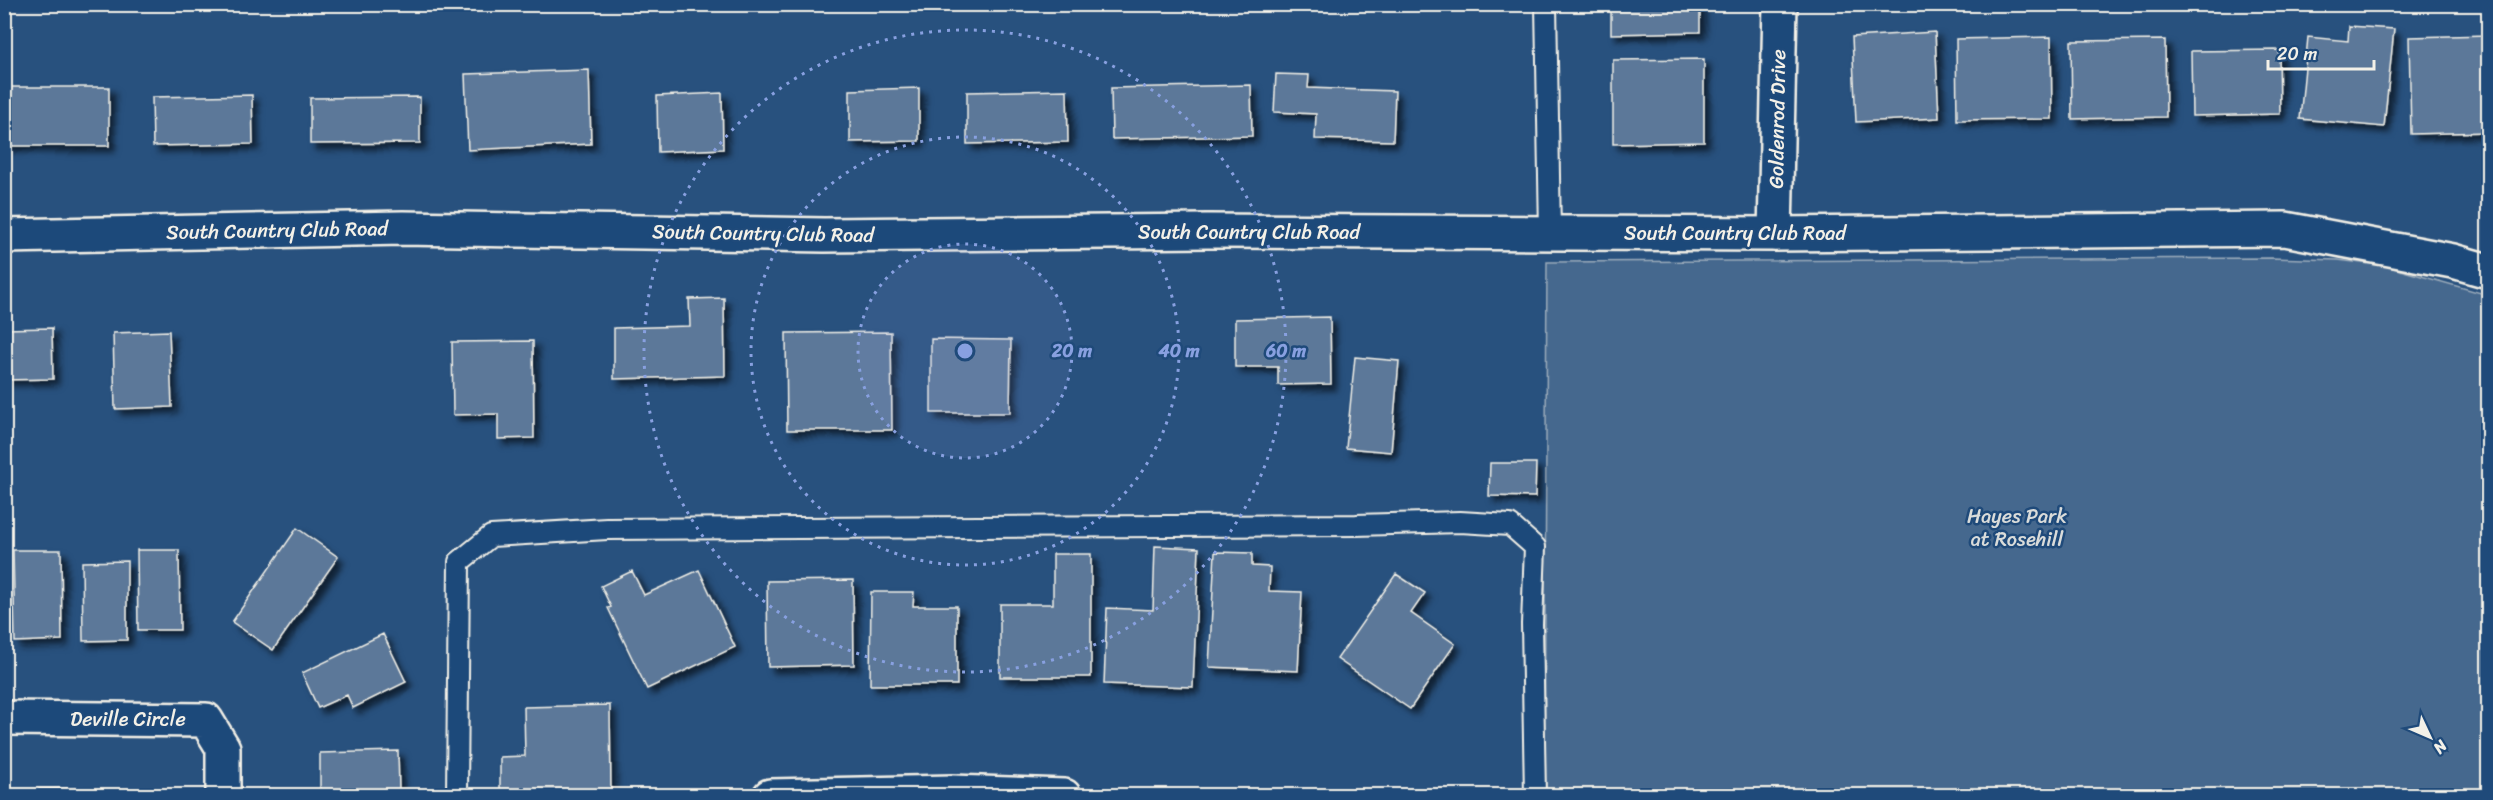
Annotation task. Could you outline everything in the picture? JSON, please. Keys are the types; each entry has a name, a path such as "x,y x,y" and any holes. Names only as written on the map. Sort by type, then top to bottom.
{"street":[{"name":"Goldenrod Drive","path":"1775,234 1780,4"},
{"name":"South Country Club Road","path":"4,236 403,228 824,235 1197,231 1775,234 2285,229 2453,261 2488,271"},
{"name":"Deville Circle","path":"4,718 206,720 223,748 223,795"},
{"path":"770,795 1064,795"}],"lane":[{"path":"1546,4 1550,233"},
{"path":"457,795 459,562 491,536 607,529 1356,525 1460,522 1510,525 1535,547 1532,624 1535,795"}],"green space":[{"name":"Hayes Park at Rosehill","path":"2271,258 2338,260 2386,266 2488,295 2488,795 1544,796 1547,262"}],"building":[{"path":"1611,4 1700,4 1700,32 1611,34"},
{"path":"2349,26 2394,29 2384,127 2300,119 2308,37 2348,41"},
{"path":"1935,32 1939,118 1856,122 1852,37"},
{"path":"2488,35 2488,132 2411,134 2409,37"},
{"path":"2051,37 2052,119 1957,120 1956,39"},
{"path":"2165,40 2166,117 2072,119 2071,41"},
{"path":"2279,50 2280,114 2192,116 2191,51"},
{"path":"1704,59 1704,142 1613,144 1613,60"},
{"path":"589,70 591,144 468,150 465,74"},
{"path":"1276,74 1309,75 1308,88 1395,91 1393,141 1315,139 1316,114 1274,112"},
{"path":"1251,85 1252,136 1112,139 1111,88"},
{"path":"4,87 109,87 109,146 4,146"},
{"path":"919,88 919,141 850,142 850,90"},
{"path":"1067,90 1068,142 967,144 967,92"},
{"path":"722,93 723,149 658,152 657,96"},
{"path":"252,95 253,144 153,146 152,97"},
{"path":"420,97 420,143 310,144 310,98"},
{"path":"724,298 725,376 614,379 614,328 690,326 689,299"},
{"path":"1330,317 1331,384 1278,385 1278,367 1235,367 1235,319"},
{"path":"52,328 53,379 4,380 4,329"},
{"path":"169,331 172,407 115,409 113,333"},
{"path":"891,332 892,430 787,430 786,333"},
{"path":"931,339 1011,340 1010,413 931,413"},
{"path":"533,341 534,438 498,439 498,414 453,415 452,342"},
{"path":"1355,357 1399,361 1391,452 1346,448"},
{"path":"1490,463 1536,463 1535,497 1489,496"},
{"path":"297,528 338,557 273,650 232,622"},
{"path":"1155,546 1199,548 1193,687 1104,684 1107,608 1153,610"},
{"path":"13,550 61,550 62,640 15,642"},
{"path":"137,550 179,550 180,630 138,630"},
{"path":"1215,552 1252,553 1252,566 1270,567 1269,591 1302,592 1298,671 1209,667"},
{"path":"1053,554 1091,554 1091,677 1000,677 1000,604 1053,604"},
{"path":"127,561 127,640 83,641 82,562"},
{"path":"699,570 735,647 647,689 608,608 611,607 601,586 632,571 644,595"},
{"path":"1396,574 1425,593 1411,613 1455,644 1410,709 1337,659"},
{"path":"853,580 854,665 768,667 767,581"},
{"path":"871,592 914,592 913,606 957,606 957,685 870,685"},
{"path":"383,634 406,682 353,708 347,695 318,708 302,673"},
{"path":"610,705 611,794 500,796 500,757 525,756 524,707"},
{"path":"398,751 399,790 320,792 320,753"},
{"path":"91,788 92,796 39,796 39,789"},
{"path":"4,790 27,790 28,796 4,796"},
{"path":"104,790 158,790 158,796 104,796"}]}
